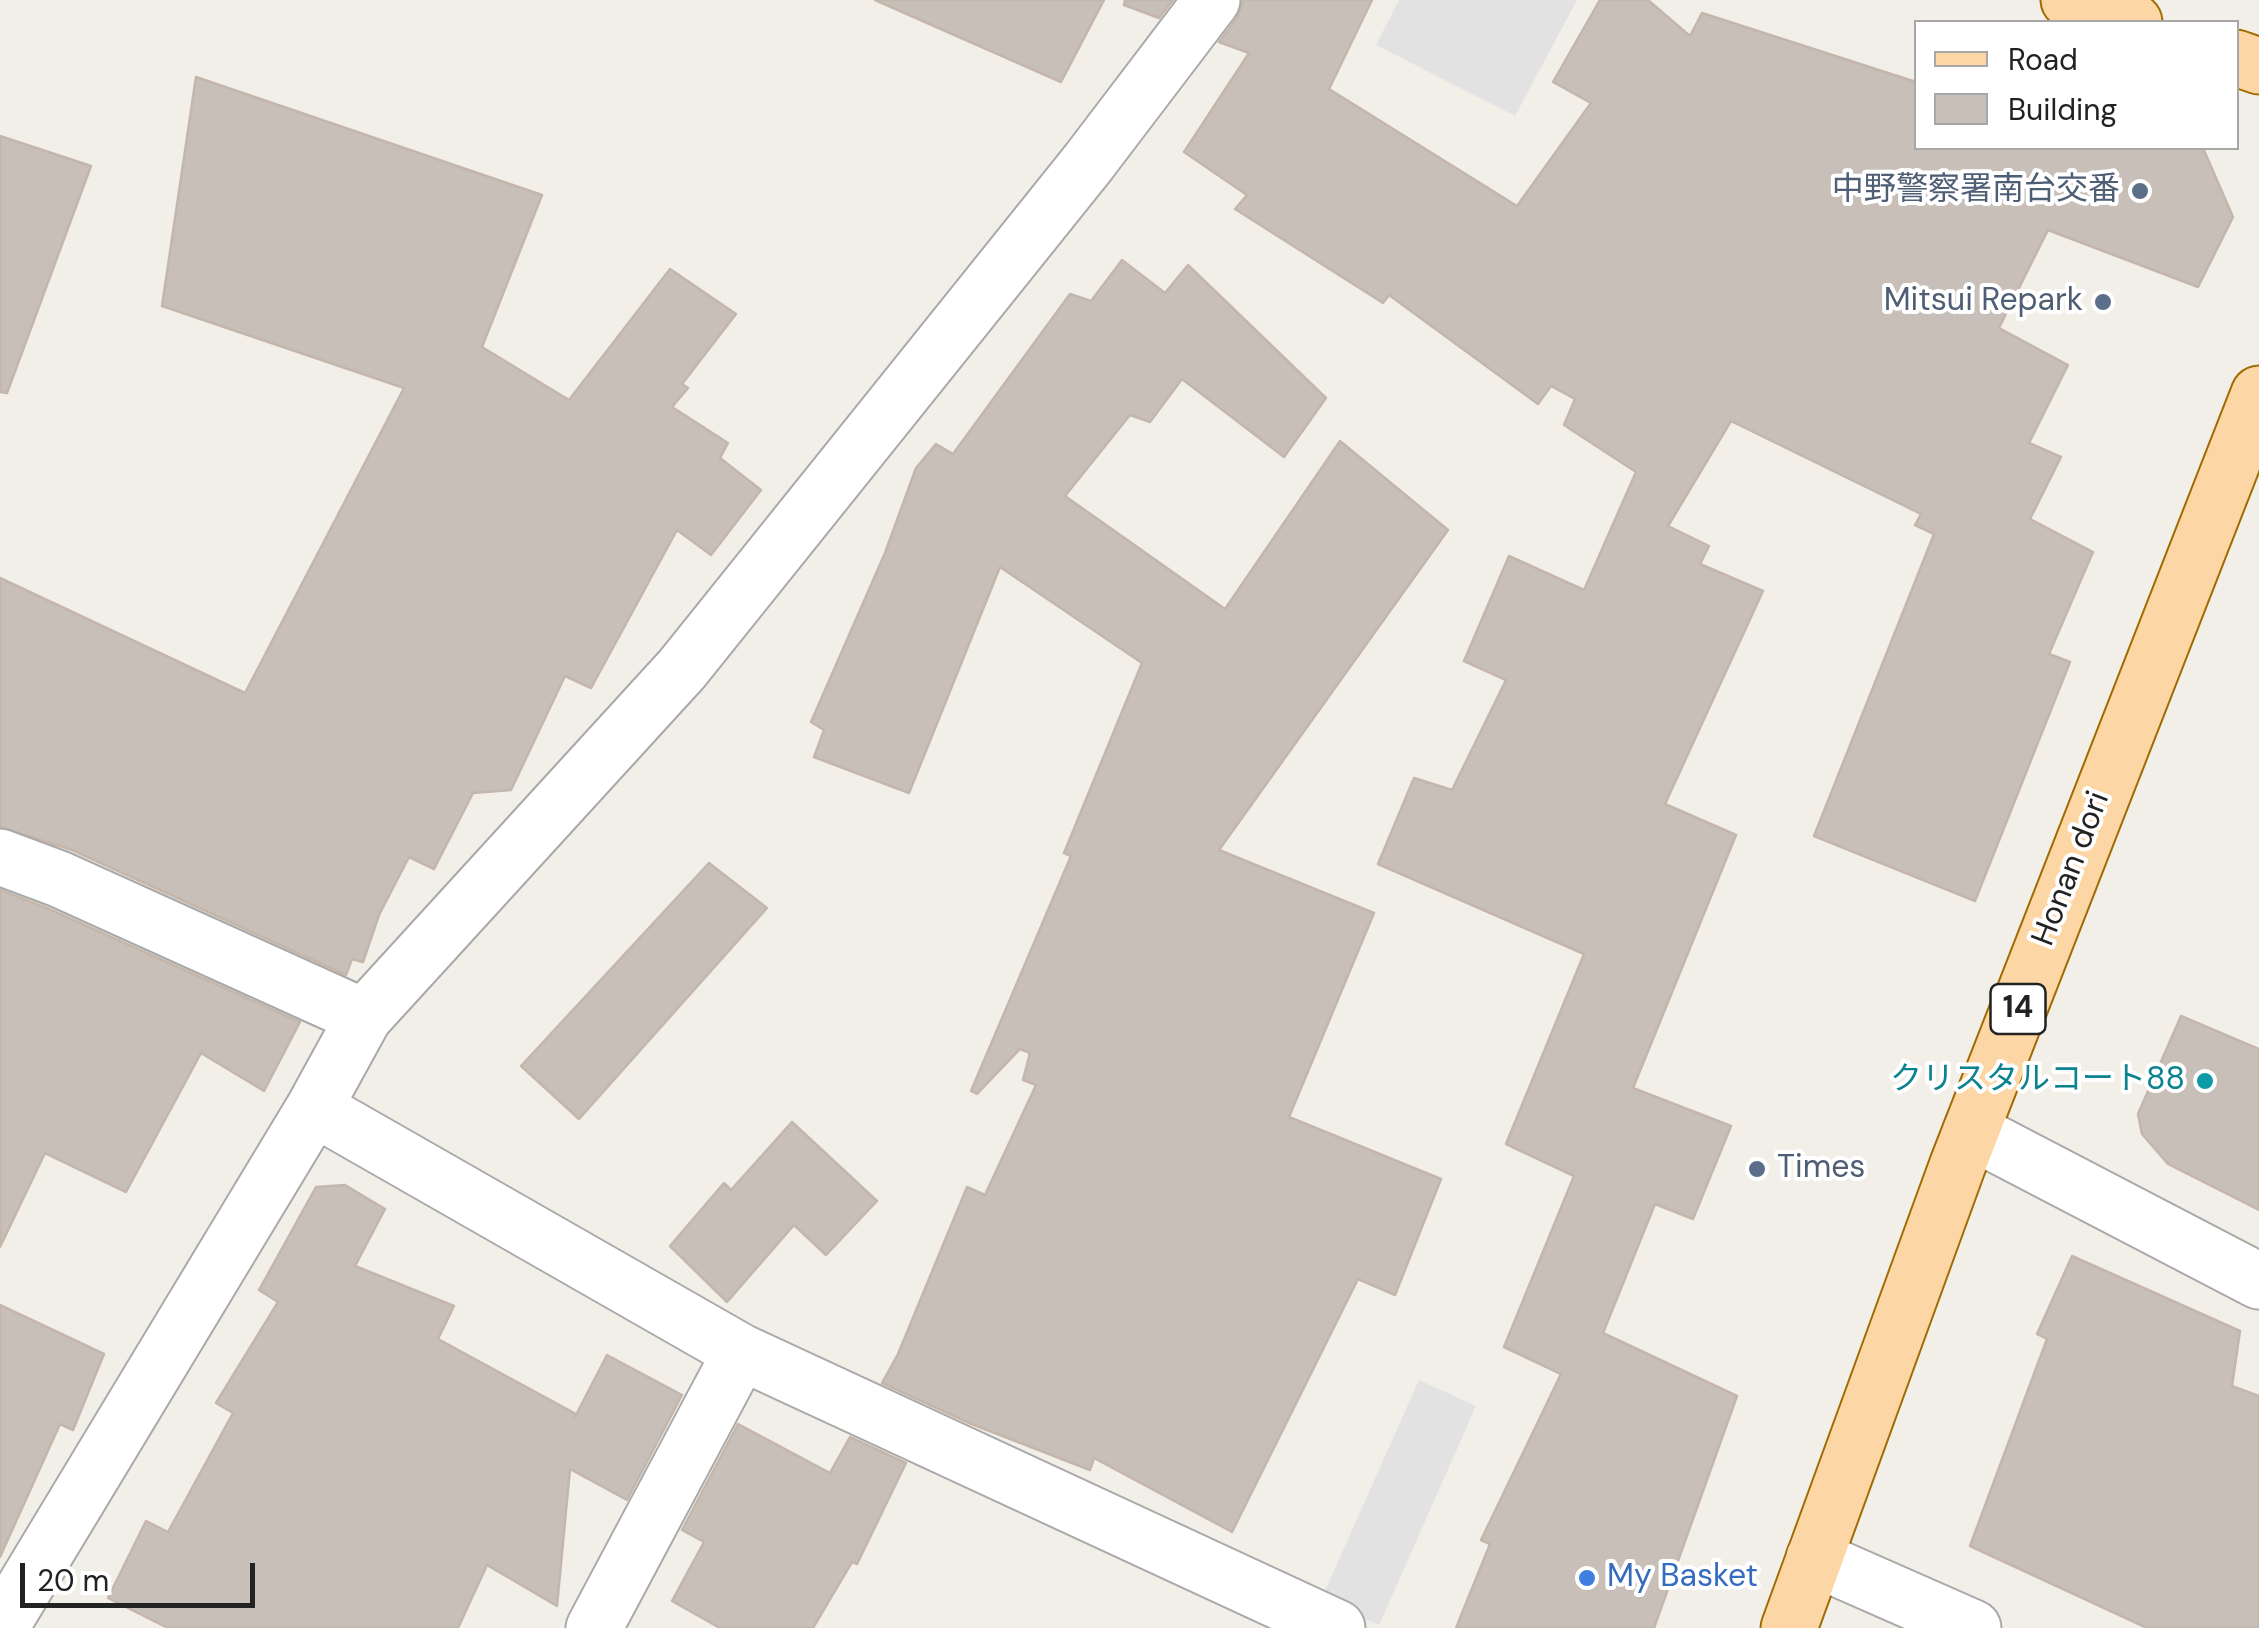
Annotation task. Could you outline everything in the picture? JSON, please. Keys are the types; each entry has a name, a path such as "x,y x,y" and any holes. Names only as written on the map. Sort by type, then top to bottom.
{"main road":[{"path":"2069,0 2128,20"},
{"name":"Honan dori","path":"1789,1628 1971,1131 2259,394"}],"street":[{"path":"0,1628 314,1108 364,1018 682,670 1088,163 1212,0"},
{"path":"0,858 59,879 364,1018"},
{"path":"314,1108 741,1352 1337,1628"},
{"path":"1971,1131 2259,1281"},
{"path":"594,1628 741,1352"},
{"path":"1814,1558 1973,1628"}],"shaded area":[{"path":"1399,0 1577,0 1515,116 1376,45"},
{"path":"1419,1380 1476,1406 1379,1625 1321,1600"}],"building":[{"path":"875,0 1104,0 1061,82"},
{"path":"1125,0 1173,0 1159,18 1124,5"},
{"path":"1243,0 1372,0 1329,89 1517,206 1591,103 1553,82 1600,0 1648,0 1690,36 1702,13 1914,81 1914,150 2204,150 2233,217 2198,287 2048,230 1999,328 2068,365 2029,443 2061,457 2030,519 2093,552 2049,654 2070,662 1975,901 1814,836 1934,534 1915,525 1921,514 1731,421 1668,526 1709,546 1700,564 1763,591 1665,804 1736,835 1633,1088 1731,1126 1693,1219 1655,1204 1603,1333 1737,1396 1654,1628 1456,1628 1490,1544 1481,1540 1561,1374 1504,1347 1574,1176 1506,1144 1584,954 1378,864 1414,778 1452,790 1506,680 1464,661 1509,556 1584,590 1636,472 1564,425 1575,399 1551,386 1538,404 1389,295 1383,303 1235,209 1247,195 1184,152 1249,53 1219,42 1237,18"},
{"path":"196,77 542,195 482,347 569,400 670,269 736,314 682,384 688,388 672,407 728,443 720,458 761,490 711,555 677,530 591,688 565,676 511,790 473,793 434,869 409,857 379,915 363,962 352,959 346,975 72,850 0,827 0,578 245,693 404,388 162,306"},
{"path":"0,136 91,166 7,393 0,392"},
{"path":"1122,260 1165,293 1188,265 1326,398 1284,457 1182,379 1150,422 1130,415 1065,496 1225,609 1340,441 1448,530 1219,850 1374,913 1289,1117 1441,1179 1395,1295 1358,1279 1232,1532 1094,1458 1090,1470 969,1423 882,1383 898,1354 967,1187 985,1195 1036,1085 1023,1080 1030,1053 1020,1049 977,1094 971,1091 1071,856 1064,853 1142,663 1000,567 909,793 814,757 824,730 811,722 885,553 916,468 936,444 953,454 1070,294 1091,301"},
{"path":"709,863 767,908 579,1119 521,1066"},
{"path":"0,890 300,1022 264,1091 201,1053 126,1192 45,1153 0,1247"},
{"name":"クリスタルコート88","path":"2181,1016 2259,1049 2259,1210 2168,1164 2142,1134 2138,1114"},
{"path":"792,1122 877,1201 826,1255 794,1225 727,1302 670,1246 724,1183 731,1190"},
{"path":"345,1185 385,1209 355,1266 454,1306 438,1339 576,1414 575,1417 607,1355 682,1395 627,1500 570,1469 557,1606 487,1565 458,1628 168,1628 108,1598 146,1521 168,1532 233,1413 216,1403 278,1302 259,1290 316,1187"},
{"path":"2072,1256 2240,1331 2232,1386 2259,1396 2259,1628 2147,1628 1970,1546 2047,1339 2037,1334"},
{"path":"0,1305 104,1354 73,1430 60,1424 0,1557"},
{"path":"738,1424 830,1473 850,1437 906,1463 857,1564 852,1562 813,1628 720,1628 672,1601 704,1542 682,1530"}],"place":[{"name":"中野警察署南台交番","path":"2140,191"},
{"name":"Mitsui Repark","path":"2103,302"},
{"name":"クリスタルコート88","path":"2205,1081"},
{"name":"Times","path":"1757,1169"},
{"name":"My Basket","path":"1587,1578"}]}
